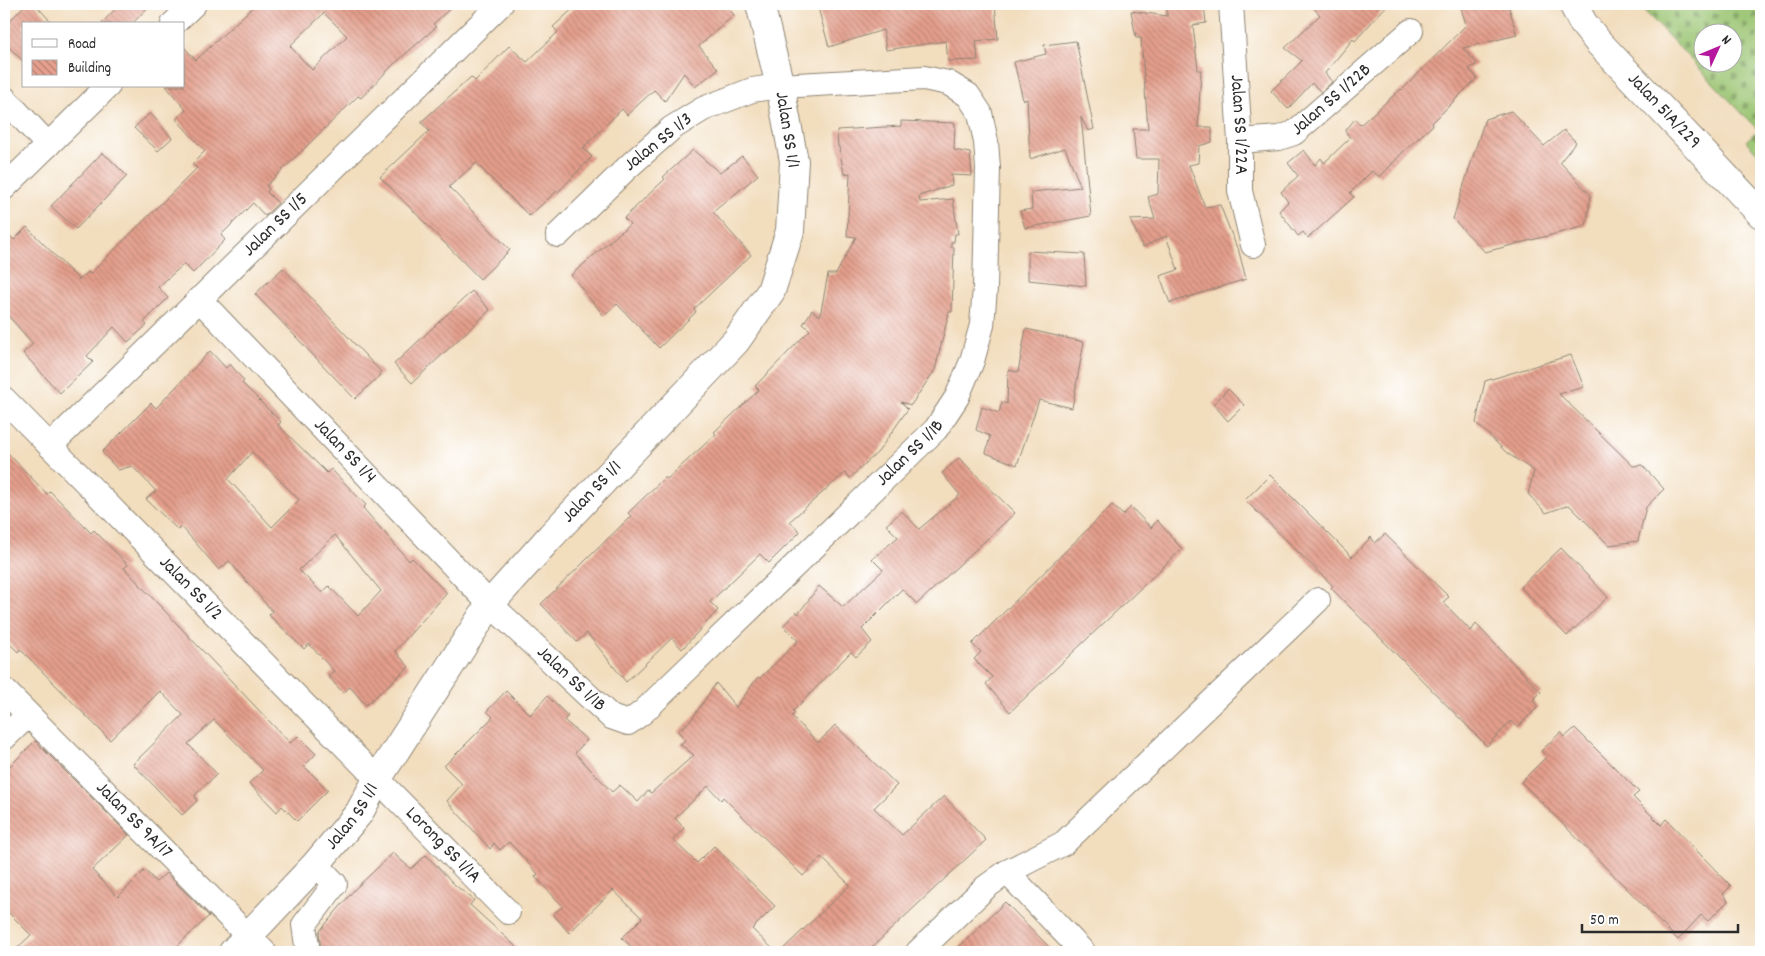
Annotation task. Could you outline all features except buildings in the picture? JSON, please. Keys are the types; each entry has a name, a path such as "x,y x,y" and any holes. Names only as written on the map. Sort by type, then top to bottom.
{"street":[{"path":"175,22 194,4"},
{"name":"Jalan SS 1/5","path":"50,446 199,299 347,168 501,4"},
{"name":"Jalan SS 1/1","path":"249,947 360,813 378,778 490,604 551,536 736,341 771,291 790,231 794,161 780,86 760,4"},
{"name":"Jalan SS 1/22A","path":"1231,4 1240,141 1240,191 1253,245"},
{"name":"Jalan 51A/229","path":"1573,4 1583,23 1598,43 1761,214"},
{"name":"Jalan SS 1/22B","path":"1240,141 1279,138 1294,133 1411,31"},
{"name":"Jalan SS 1/1B","path":"490,604 611,717 628,723 643,712 936,429 957,397 972,361 982,326 985,288 988,168 986,142 980,113 968,95 948,83 924,78 780,86"},
{"name":"Jalan SS 1/3","path":"558,235 629,166 672,128 703,109 752,90 780,86"},
{"path":"4,188 106,88"},
{"path":"4,98 48,144"},
{"name":"Jalan SS 1/4","path":"199,299 490,604"},
{"name":"Jalan SS 1/2","path":"4,399 378,778"},
{"path":"918,952 986,887 1007,872 1064,843 1318,600"},
{"name":"Jalan SS 9A/17","path":"4,690 249,947"},
{"path":"4,738 28,714"},
{"name":"Lorong SS 1/1A","path":"378,778 508,912"},
{"path":"308,952 304,925 336,884 316,864"},
{"path":"1007,872 1083,952"}],"green space":[{"path":"1638,4 1761,4 1761,157 1746,141 1758,130 1703,72 1742,72 1742,22 1692,22 1692,61"}]}
